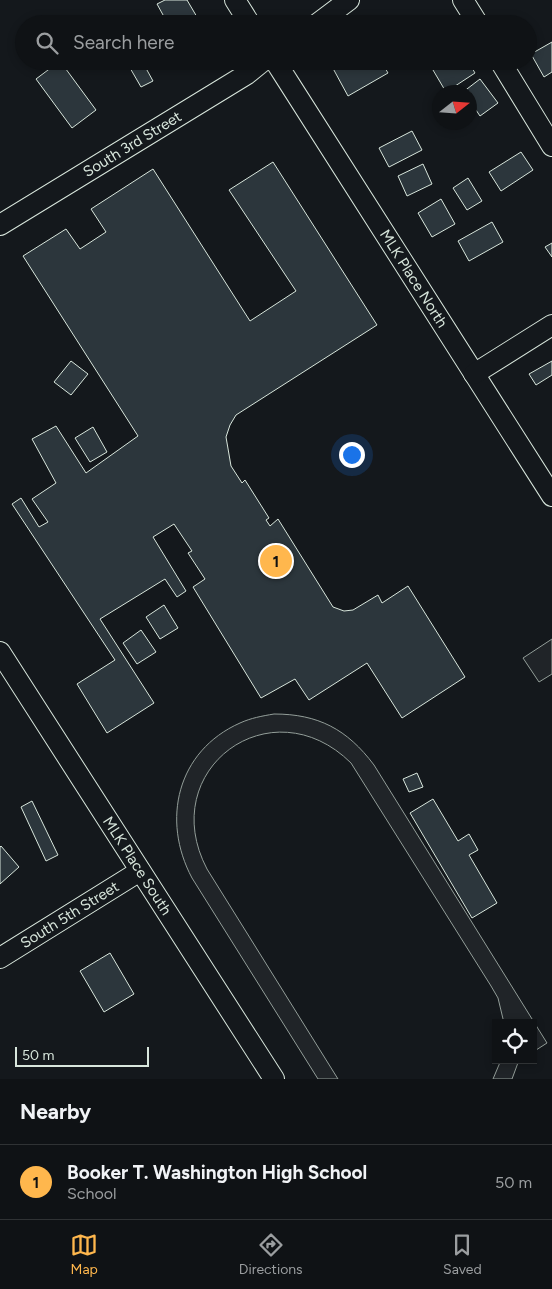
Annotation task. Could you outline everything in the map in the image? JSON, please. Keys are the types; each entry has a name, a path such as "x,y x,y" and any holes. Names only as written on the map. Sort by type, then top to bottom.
{"street":[{"path":"235,0 244,15"},
{"path":"329,15 349,0"},
{"path":"463,0 472,15"},
{"name":"South 3rd Street","path":"0,225 252,70"},
{"name":"MLK Place North","path":"282,70 552,496"},
{"path":"506,70 552,146"},
{"path":"474,374 552,325"},
{"name":"MLK Place South","path":"0,652 272,1078"},
{"name":"South 5th Street","path":"0,958 140,871"}],"shaded area":[{"path":"552,639 552,674 539,682 523,658"},
{"path":"274,714 304,717 318,721 342,733 364,752 374,765 532,1019 503,1019 498,998 491,986 351,763 320,741 287,732 257,736 230,749 209,771 196,800 195,833 207,869 338,1079 318,1079 192,878 183,856 178,833 177,811 181,789 189,769 202,751 219,735 252,718"},
{"path":"537,1027 547,1043 537,1049"},
{"path":"499,1064 518,1064 512,1079 493,1079"}],"building":[{"path":"165,0 187,0 196,15 163,15 157,4"},
{"path":"552,42 552,72 544,77 537,65 537,51"},
{"path":"48,70 67,70 96,110 72,128 36,79"},
{"path":"131,70 147,70 153,81 141,87"},
{"path":"334,70 386,70 388,73 348,96"},
{"path":"433,70 473,70 475,73 457,85 442,85"},
{"path":"480,79 498,103 480,116 477,112 477,85 472,85"},
{"path":"412,131 422,150 389,167 379,148"},
{"path":"521,152 533,170 501,191 489,172"},
{"path":"273,162 377,325 236,415 226,437 231,466 242,483 245,480 269,518 266,520 270,526 278,519 333,607 344,611 353,610 378,595 382,603 408,586 465,677 402,718 367,663 309,700 295,679 261,698 193,587 205,579 188,553 192,551 174,524 153,537 186,591 177,597 165,579 100,619 154,703 107,733 77,684 115,660 12,504 21,498 39,527 48,522 32,499 56,483 32,439 56,426 86,473 138,436 23,256 66,229 80,249 106,232 91,209 153,169 250,321 296,291 229,190"},
{"path":"423,164 432,184 407,196 398,176"},
{"path":"468,178 482,201 467,210 453,188"},
{"path":"441,199 455,224 432,237 418,213"},
{"path":"492,222 503,242 469,261 458,241"},
{"path":"552,243 552,257 545,247"},
{"path":"71,361 88,374 71,395 54,382"},
{"path":"552,361 552,375 536,385 529,374"},
{"path":"93,427 107,452 90,462 75,438"},
{"path":"164,605 178,628 160,639 146,617"},
{"path":"141,630 156,652 137,664 123,643"},
{"path":"417,773 423,787 409,792 403,779"},
{"path":"433,799 458,841 469,834 478,850 469,855 497,903 472,918 410,813"},
{"path":"32,801 58,855 46,861 21,807"},
{"path":"0,847 19,867 0,884"},
{"path":"110,953 134,994 104,1012 80,971"}],"place":[{"name":"Booker T. Washington High School","path":"276,561"}]}
